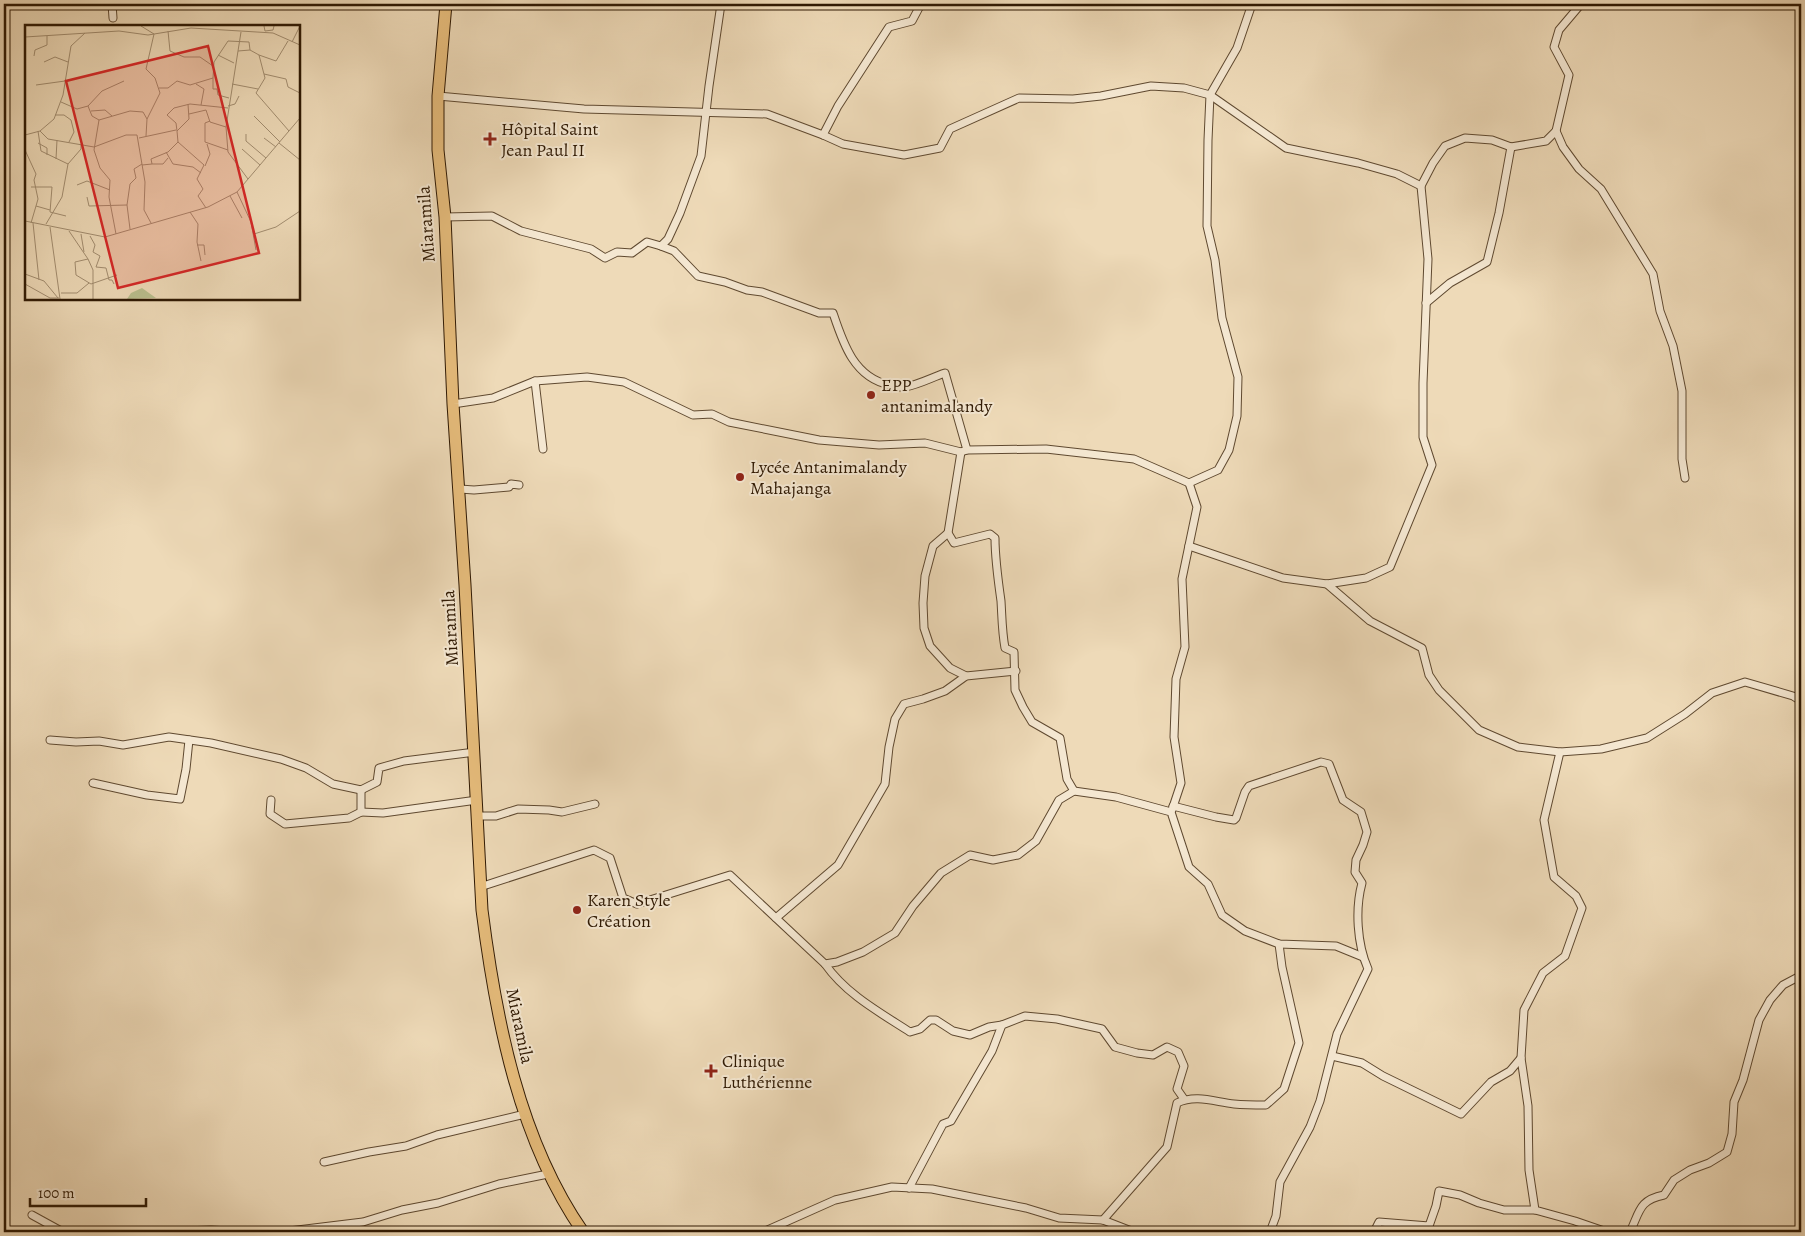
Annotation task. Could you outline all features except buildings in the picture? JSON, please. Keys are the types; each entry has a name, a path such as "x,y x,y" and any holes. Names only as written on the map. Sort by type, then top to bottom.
{"main road":[{"name":"Miaramila","path":"446,4 438,96 438,150 445,216 453,404 460,489 475,752 480,886 488,960 510,1065 525,1114 548,1174 583,1232"}],"street":[{"path":"112,4 113,18"},
{"path":"661,246 668,239 701,156 721,4"},
{"path":"823,135 838,106 889,27 912,21 921,4"},
{"path":"453,404 493,398 535,381 587,376 624,382 693,415 712,414 729,422 820,440 878,445 925,443 964,451 1046,449 1134,459 1190,483 1218,470 1229,450 1237,416 1238,377 1222,318 1207,226 1210,95 1236,48 1252,4"},
{"path":"1188,546 1283,578 1327,584 1366,578 1390,567 1432,466 1424,437 1423,383 1428,259 1421,186 1433,163 1445,146 1465,138 1492,140 1511,147 1546,141 1556,131 1568,75 1554,47 1559,30 1582,4"},
{"path":"438,96 584,109 767,114 843,144 904,156 940,148 950,129 1019,98 1073,99 1101,96 1151,86 1184,88 1210,95 1286,148 1358,163 1397,174 1421,186"},
{"path":"1556,131 1563,147 1579,169 1601,189 1653,274 1660,311 1673,346 1682,391 1682,459 1685,478"},
{"path":"1426,303 1450,283 1487,262 1499,213 1511,147"},
{"path":"445,216 492,216 521,232 591,249 605,258 617,252 632,253 647,242 661,246 674,251 698,276 725,282 746,290 762,292 819,313 833,313 843,343 854,362 869,378 884,384 904,387 945,373 964,451 948,533 932,546 925,576 924,628 930,646 950,668 966,676"},
{"path":"535,381 543,449"},
{"path":"1190,483 1197,507 1182,579 1185,647 1176,679 1174,736 1181,783 1172,809 1189,867 1208,884 1222,914 1245,931 1279,944 1336,946 1363,956"},
{"path":"460,489 474,490 509,487 511,484 519,484"},
{"path":"948,533 954,543 990,534 995,538 1002,632 1006,648 1014,652 1015,690 1032,722 1060,738 1067,779 1074,792"},
{"path":"1327,584 1370,621 1422,648 1429,675 1439,690 1480,730 1518,747 1560,752 1600,749 1646,738 1685,714 1712,692 1745,682 1793,696 1801,701"},
{"path":"776,918 838,865 885,784 889,747 895,720 904,704 945,691 966,676 1016,672"},
{"path":"50,740 99,741 122,744 170,737 211,743 281,759 306,768 333,784 361,790 377,782 379,768 404,762 475,752"},
{"path":"93,783 147,795 180,799 189,740"},
{"path":"1535,1210 1529,1170 1528,1106 1521,1058 1524,1010 1543,973 1565,956 1582,908 1576,896 1554,877 1544,820 1560,752"},
{"path":"825,964 837,962 863,952 895,933 914,906 941,874 970,855 993,860 1018,855 1036,841 1058,800 1074,792 1116,796 1172,809 1234,820 1244,792 1249,786 1321,762 1329,764 1343,800 1361,812 1367,832 1356,860 1355,872 1362,883 1358,897 1359,943 1368,969 1337,1034 1320,1101 1310,1126 1280,1182 1276,1216 1270,1232"},
{"path":"361,790 361,812"},
{"path":"271,800 270,814 285,824 349,818 361,812 383,813 477,800"},
{"path":"478,816 496,816 518,809 562,812 595,804"},
{"path":"480,886 594,850 610,858 623,898 636,904 730,875 825,964 834,977 856,997 910,1032 920,1029 930,1020 936,1020 953,1031 970,1035 989,1027 1002,1026 1025,1016 1057,1019 1102,1030 1115,1047 1153,1055 1168,1047 1178,1052 1184,1066 1177,1089 1184,1099"},
{"path":"1103,1220 1167,1147 1177,1103 1184,1099 1211,1099 1233,1104 1266,1105 1284,1089 1299,1043 1282,967 1279,944"},
{"path":"1630,1232 1641,1207 1652,1198 1664,1195 1674,1180 1690,1170 1709,1164 1727,1152 1732,1134 1734,1102 1743,1080 1759,1020 1774,995 1783,985 1800,976 1801,973"},
{"path":"909,1188 944,1124 951,1121 992,1051 1002,1026"},
{"path":"1332,1056 1362,1063 1383,1076 1421,1093 1438,1104 1460,1114 1491,1082 1510,1070 1521,1058"},
{"path":"324,1162 406,1146 437,1135 525,1114"},
{"path":"281,1232 363,1222 402,1210 438,1203 499,1184 548,1174"},
{"path":"763,1232 835,1200 892,1187 932,1188 1026,1208 1059,1218 1103,1220 1134,1232"},
{"path":"1374,1232 1379,1222 1429,1226 1439,1191 1460,1195 1504,1210 1535,1210 1575,1220 1608,1232"},
{"path":"32,1215 63,1232"},
{"path":"159,1232 211,1230 247,1232"}],"place":[{"name":"Hôpital Saint Jean Paul II","path":"490,139"},
{"name":"EPP antanimalandy","path":"871,395"},
{"name":"Lycée Antanimalandy Mahajanga","path":"740,477"},
{"name":"Karen Style Création","path":"577,910"},
{"name":"Clinique Luthérienne","path":"711,1071"}]}
